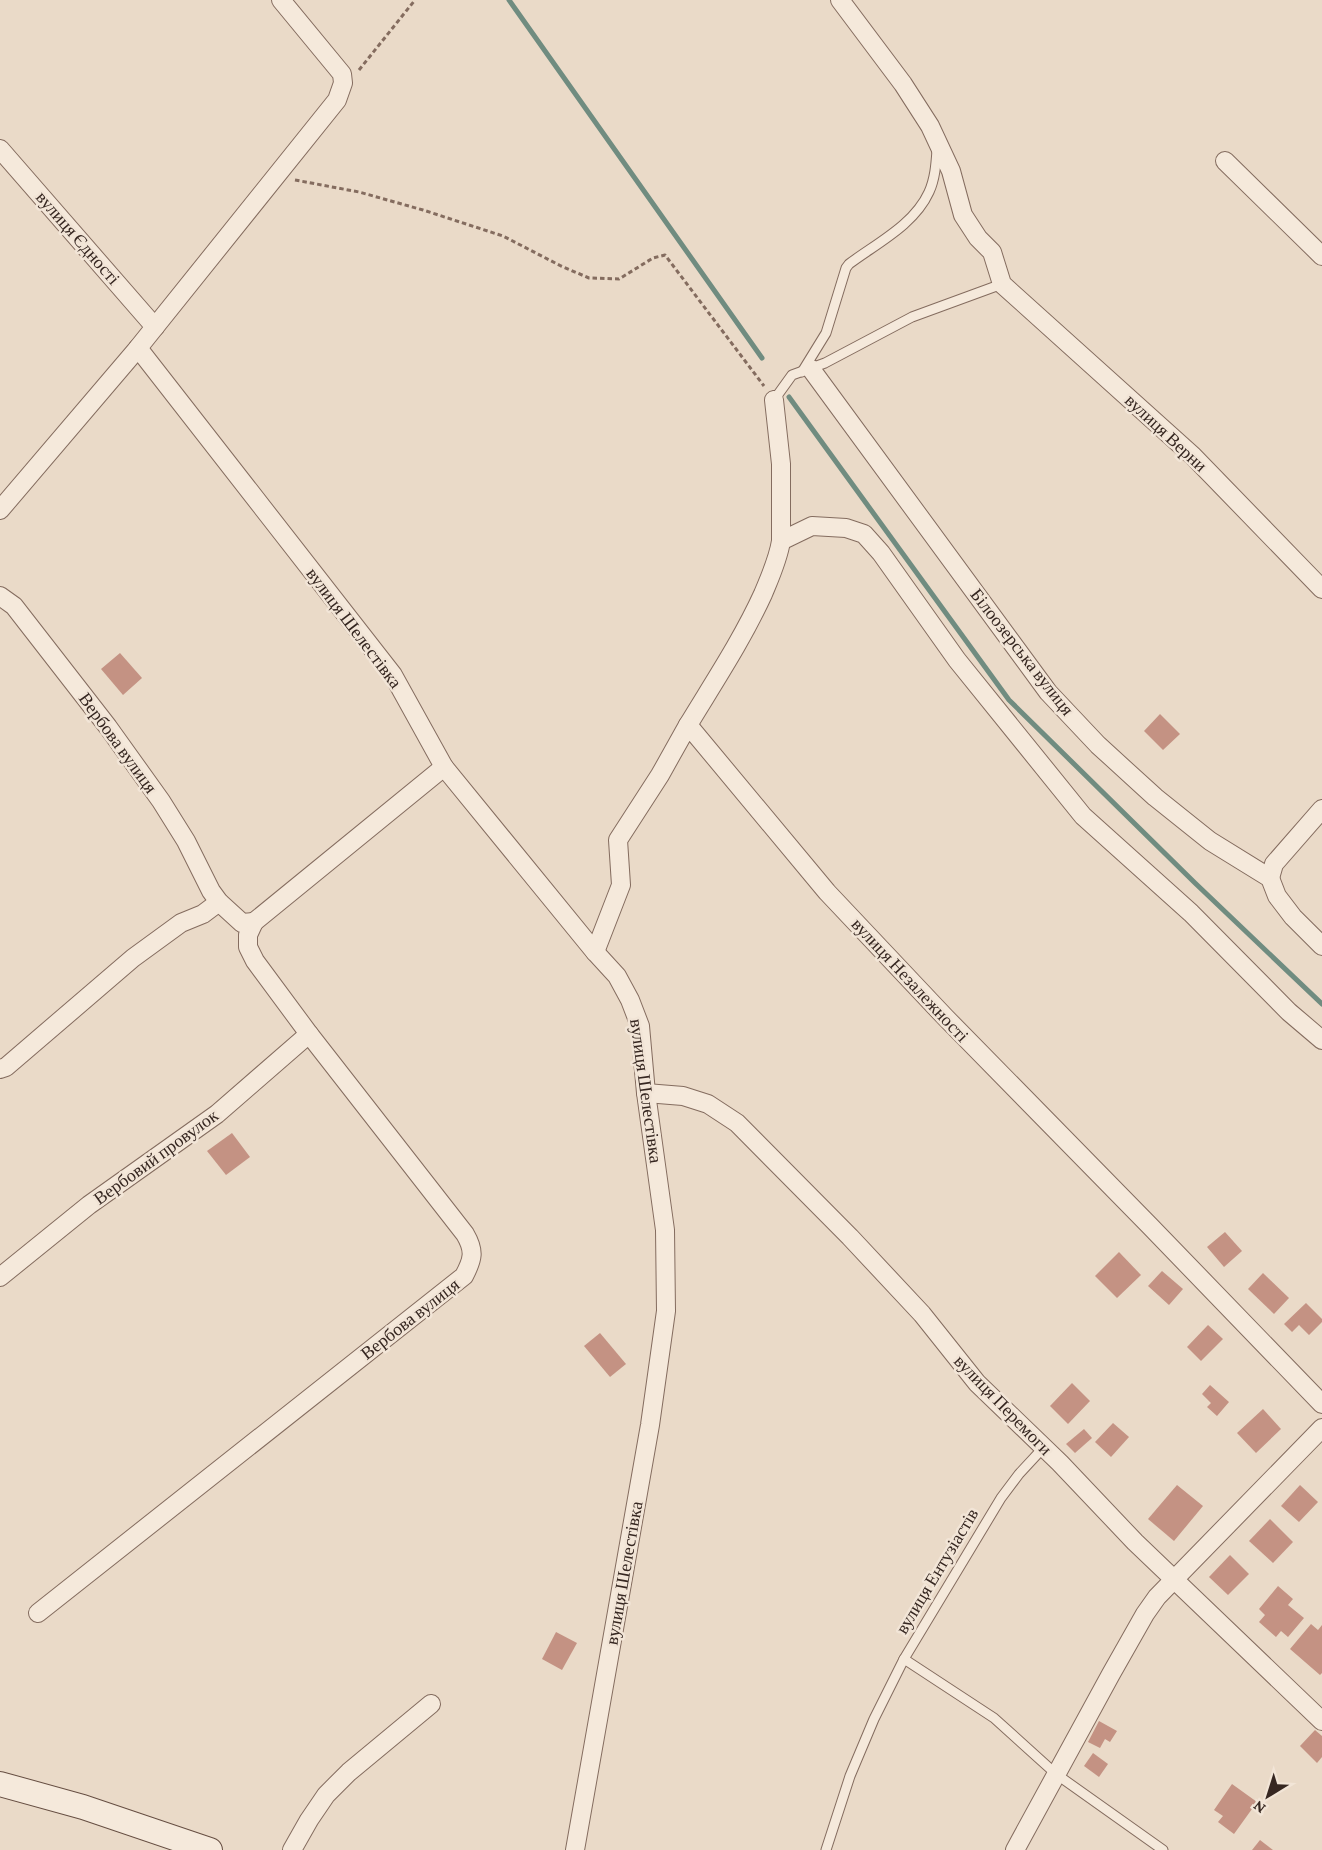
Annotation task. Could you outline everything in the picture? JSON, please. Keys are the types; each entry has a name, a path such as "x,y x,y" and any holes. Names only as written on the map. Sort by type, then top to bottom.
{"street":[{"path":"0,510 138,348 332,108 341,92 342,74 281,0"},
{"path":"840,0 903,84 930,126 951,171 963,215 978,238 992,252 1002,284"},
{"name":"вулиця Єдності","path":"0,149 155,327"},
{"path":"1225,161 1322,256"},
{"name":"вулиця Верни","path":"1002,284 1192,456 1322,589"},
{"name":"вулиця Шелестівка","path":"138,348 393,675 444,766 617,976 640,1026 646,1093 665,1230 666,1311 650,1425 575,1850"},
{"name":"Білоозерська вулиця","path":"807,371 1048,692 1098,745 1155,797 1210,841 1270,878"},
{"path":"595,952 621,885 618,840 660,775 752,618 779,552 781,464 774,399"},
{"path":"781,541 812,526 846,528 864,534 881,553 957,660 1083,816 1191,914 1289,1012 1322,1040"},
{"name":"Вербова вулиця","path":"0,596 14,606 115,736 161,801 219,902 242,923 254,922 248,935 248,947 255,961 472,1246 472,1262 464,1276 38,1613"},
{"name":"вулиця Незалежності","path":"688,725 827,892 945,1017 1322,1404"},
{"path":"254,922 444,766"},
{"path":"1322,809 1274,864 1270,878 1276,896 1322,946"},
{"path":"0,1069 6,1067 133,958 181,923 203,914 219,902"},
{"name":"Вербовий провулок","path":"0,1277 89,1205 217,1114 309,1034"},
{"name":"вулиця Перемоги","path":"646,1093 682,1096 708,1104 737,1123 858,1245 922,1314 977,1383 1044,1447 1135,1542 1322,1722"},
{"path":"1015,1850 1145,1614 1157,1597 1322,1428"},
{"path":"292,1850 326,1795 349,1772 431,1704"},
{"path":"0,1784 83,1807 210,1850"}],"lane":[{"path":"807,371 826,333 842,279 849,264 906,222 916,213 929,193 935,175 938,142"},
{"path":"774,399 792,375 807,371 912,317 1002,284"},
{"name":"вулиця Ентузіастів","path":"1044,1447 1001,1498 904,1659 994,1718 1056,1774 1163,1850"},
{"path":"826,1850 850,1776 874,1719 904,1659"}],"path":[{"path":"341,92 415,0"},
{"path":"270,185 295,180 359,192 423,210 503,236 589,278 619,279 653,258 665,255 774,399"}],"building":[{"path":"120,653 142,678 123,695 101,669"},
{"path":"1160,714 1180,734 1163,750 1144,731"},
{"path":"232,1133 250,1157 226,1175 207,1151"},
{"path":"1225,1232 1242,1251 1224,1267 1207,1247"},
{"path":"1119,1252 1141,1275 1117,1298 1095,1276"},
{"path":"1162,1271 1183,1289 1169,1305 1148,1286"},
{"path":"1263,1273 1289,1298 1274,1314 1248,1289"},
{"path":"1306,1303 1322,1319 1322,1322 1309,1335 1299,1325 1292,1332 1284,1324"},
{"path":"1208,1325 1223,1339 1201,1361 1187,1347"},
{"path":"600,1333 626,1364 610,1377 584,1346"},
{"path":"1072,1383 1090,1401 1068,1424 1050,1406"},
{"path":"1210,1385 1229,1402 1217,1416 1207,1407 1211,1403 1202,1394"},
{"path":"1263,1409 1281,1429 1256,1453 1237,1433"},
{"path":"1113,1423 1129,1437 1111,1457 1095,1442"},
{"path":"1084,1429 1092,1438 1075,1453 1066,1444"},
{"path":"1177,1485 1203,1506 1174,1541 1148,1519"},
{"path":"1300,1485 1318,1502 1299,1522 1281,1506"},
{"path":"1270,1519 1293,1542 1273,1563 1249,1541"},
{"path":"1230,1555 1249,1574 1228,1595 1209,1577"},
{"path":"1278,1586 1293,1599 1288,1605 1304,1618 1288,1637 1281,1631 1276,1637 1259,1622 1265,1615 1259,1609"},
{"path":"1311,1624 1318,1630 1322,1625 1322,1673 1320,1675 1290,1649"},
{"path":"556,1632 577,1643 562,1670 542,1659"},
{"path":"1099,1721 1117,1731 1110,1742 1105,1739 1100,1748 1088,1742"},
{"path":"1315,1730 1322,1736 1322,1757 1317,1763 1300,1746"},
{"path":"1093,1753 1108,1764 1099,1777 1084,1766"},
{"path":"1232,1784 1257,1802 1234,1834 1218,1822 1223,1816 1214,1810"},
{"path":"1260,1840 1273,1850 1252,1850"}],"waterway":[{"path":"509,0 762,358"},
{"path":"789,397 1009,700 1322,1004"}]}
